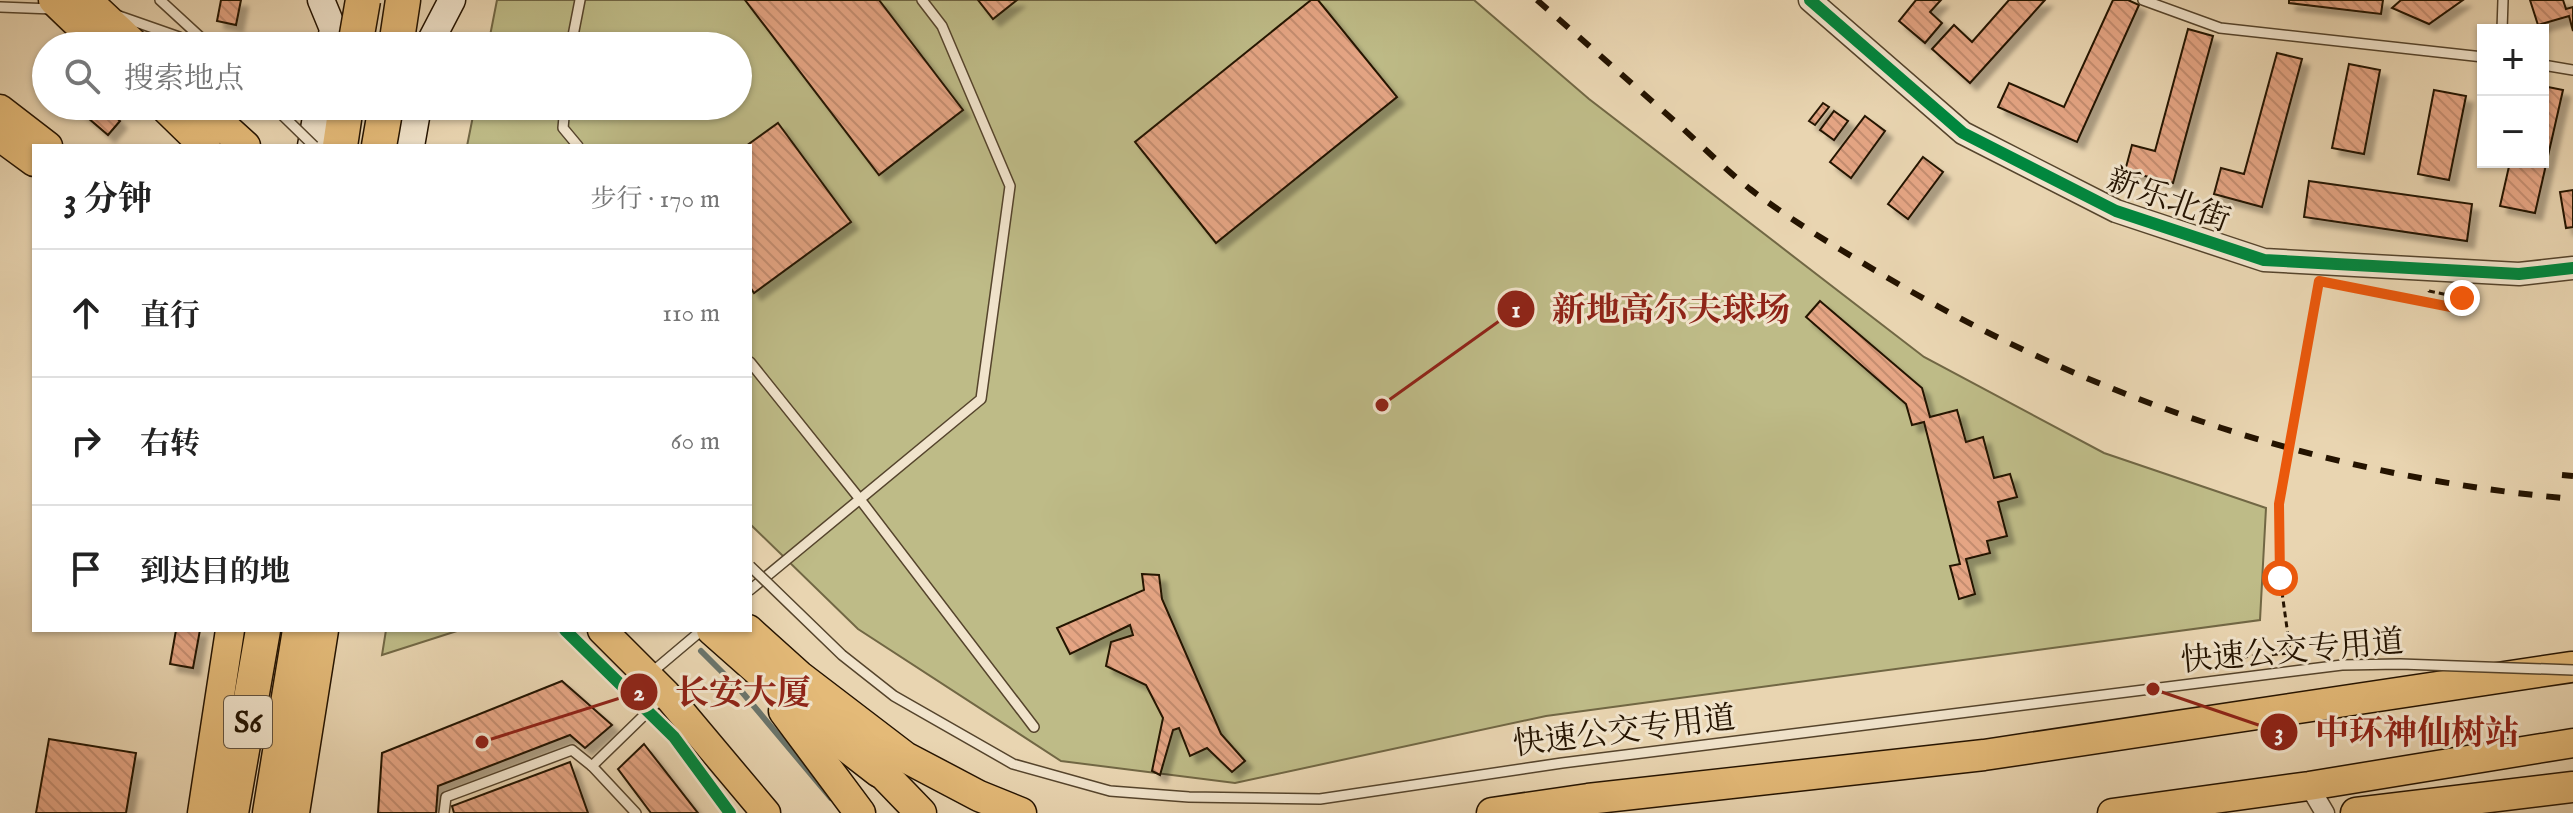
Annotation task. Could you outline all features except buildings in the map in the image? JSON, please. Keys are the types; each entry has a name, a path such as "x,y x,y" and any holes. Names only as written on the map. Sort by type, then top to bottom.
{"highway":[{"path":"54,0 87,32"},
{"path":"86,0 120,32"},
{"path":"349,32 363,0"},
{"path":"398,32 403,0"},
{"path":"178,120 203,144"},
{"path":"216,120 243,144"},
{"path":"340,144 344,120"},
{"path":"379,144 384,120"},
{"name":"S6","path":"231,813 263,632"},
{"name":"S6","path":"270,813 300,632"},
{"path":"717,632 744,643 799,676 905,757 979,796 1021,813"},
{"path":"744,643 825,730 879,772"},
{"path":"744,643 860,813"},
{"path":"1492,813 1588,799 1984,755 2573,668"},
{"path":"799,676 879,772 921,813"},
{"path":"2356,813 2573,787"}],"main road":[{"path":"321,0 339,32"},
{"path":"435,32 452,0"},
{"path":"0,109 45,144"},
{"path":"312,144 316,120"},
{"path":"411,144 416,120"},
{"path":"0,137 32,161"},
{"path":"202,813 230,632"},
{"path":"295,813 324,632"},
{"path":"604,632 658,684 766,813"},
{"path":"2112,813 2309,786 2573,743"},
{"path":"2454,813 2573,787"}],"street":[{"name":"新乐北街","path":"1810,0 1963,133 2116,211 2264,260 2519,274 2573,268"},
{"path":"2309,786 2325,813"}],"lane":[{"path":"160,0 195,32"},
{"path":"574,32 580,0"},
{"path":"752,588 981,399 1010,186 942,26 922,0"},
{"path":"2143,0 2220,28 2477,56"},
{"path":"2502,24 2503,0"},
{"path":"0,7 106,12 164,32"},
{"path":"2549,66 2573,70"},
{"path":"287,120 310,144"},
{"path":"564,120 563,128 576,144"},
{"path":"752,364 859,498 1034,727"},
{"name":"快速公交专用道","path":"752,568 842,655 894,696 1013,764 1110,791 1189,797 1320,799 1562,763 2342,665 2573,668"},
{"path":"592,766 700,632"},
{"path":"444,813 446,797 572,750 592,766 632,812"}],"path":[{"path":"2292,666 2280,578 2279,504 2319,281"},
{"path":"2333,284 2461,309 2462,298 2429,291"},
{"path":"2242,657 2291,653"}],"shaded area":[{"path":"497,0 1474,0 1589,99 1924,357 2104,453 2266,508 2260,620 1546,716 1235,783 1061,761 858,629 752,526 752,144 467,144 472,120 752,120 752,32 491,32"},
{"path":"386,632 454,632 382,655"}],"waterway":[{"path":"701,651 742,692 831,798"}],"railway":[{"path":"1537,0 1766,201 1888,278 2049,362 2133,397 2218,427 2304,452 2393,473 2573,499"},
{"path":"2562,475 2573,476"}],"cycle path":[{"path":"1810,0 1963,133 2116,211 2264,260 2519,274 2573,268"},
{"path":"567,632 674,737 730,813"}],"place":[{"name":"新地高尔夫球场","path":"1382,405"},
{"name":"中环神仙树站","path":"2153,689"},
{"name":"长安大厦","path":"482,742"}],"route":[{"path":"2280,578 2279,504 2319,281 2461,309 2462,298"}]}
